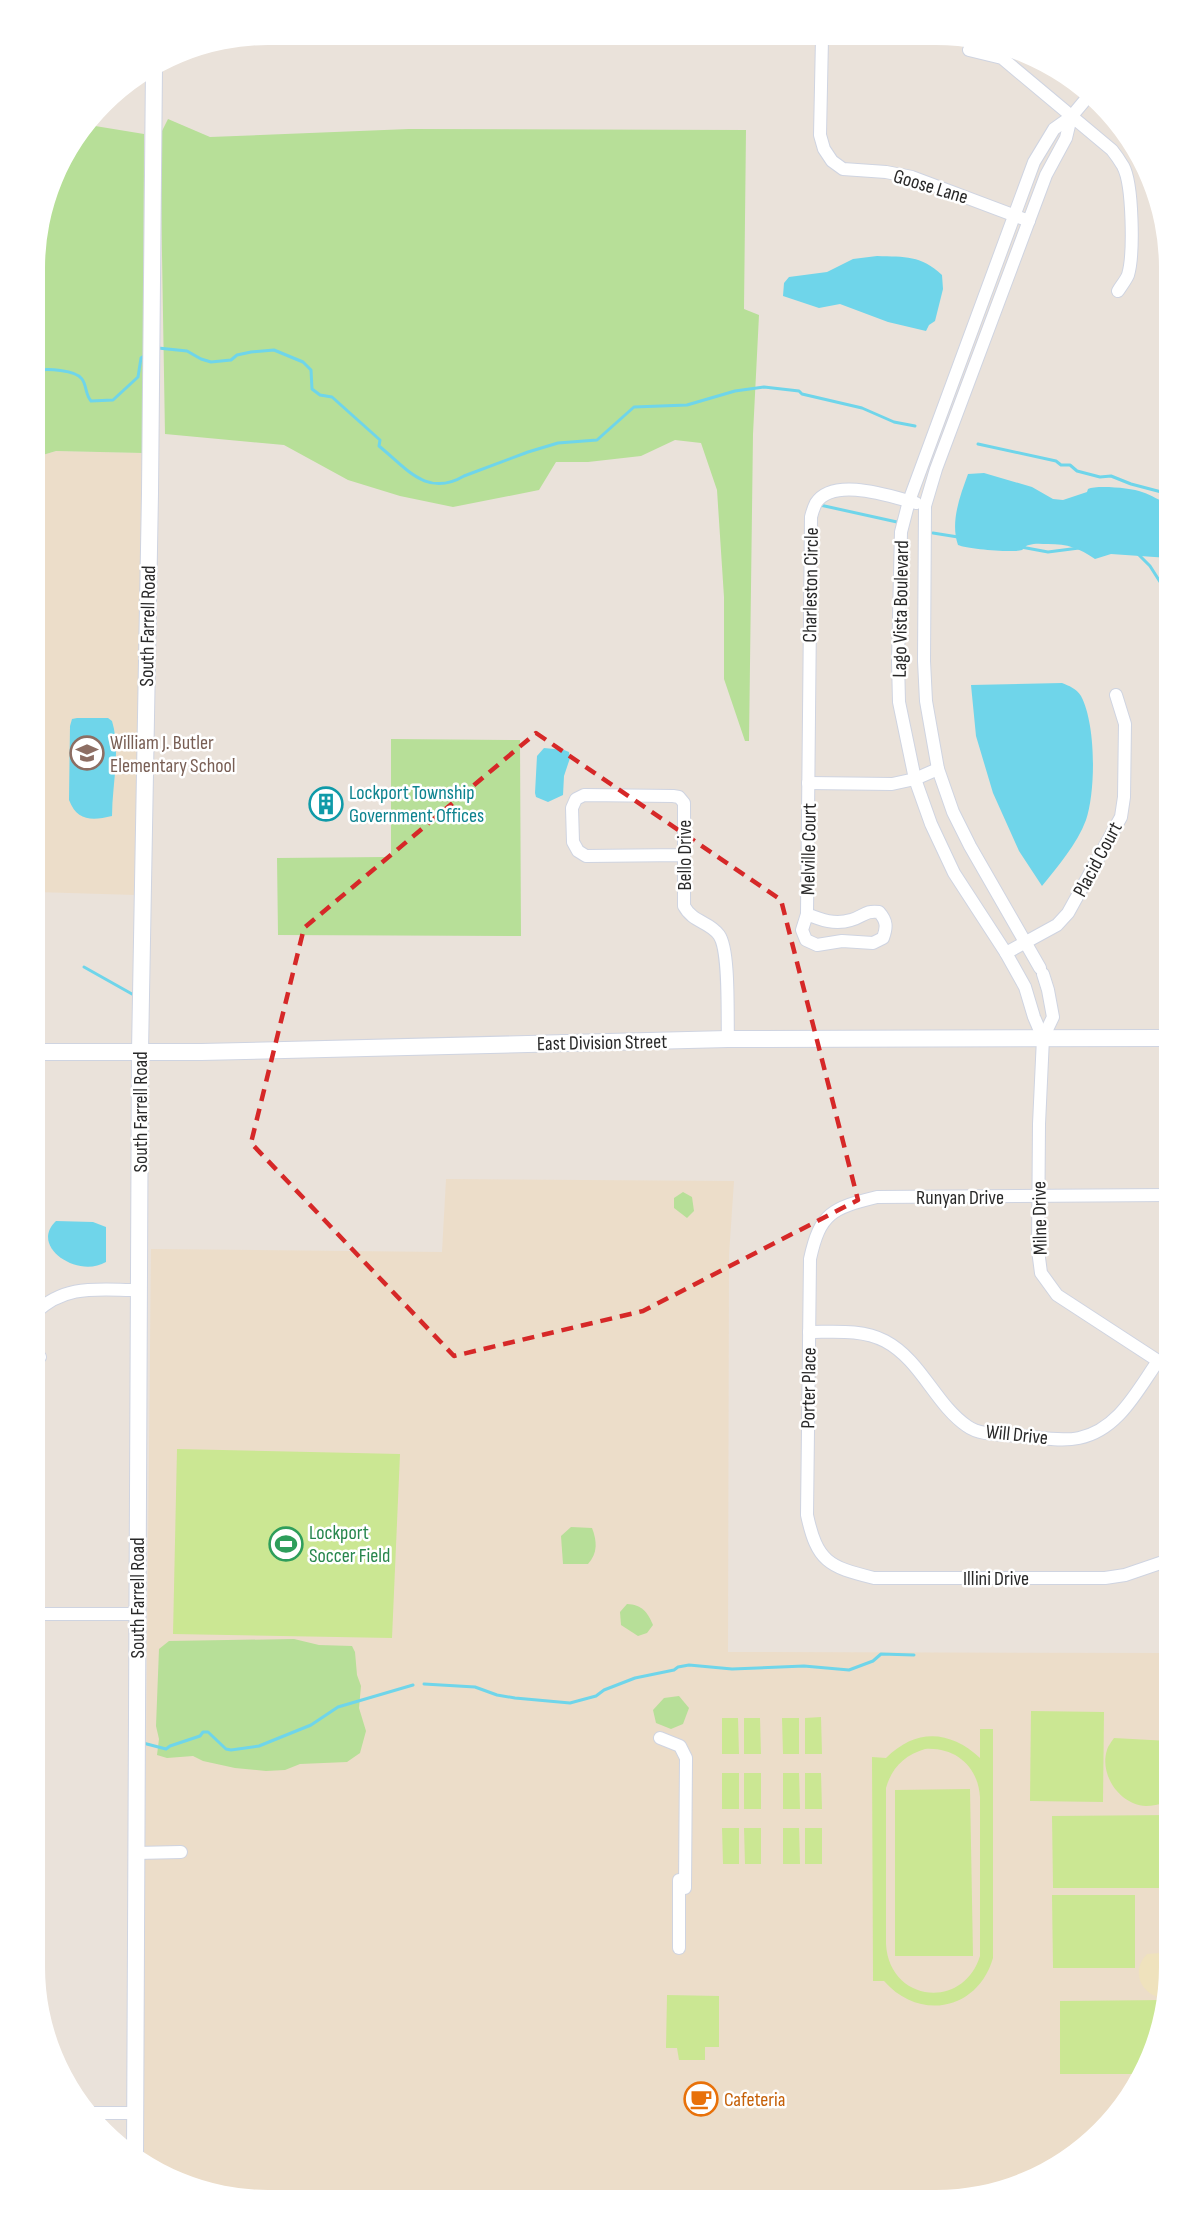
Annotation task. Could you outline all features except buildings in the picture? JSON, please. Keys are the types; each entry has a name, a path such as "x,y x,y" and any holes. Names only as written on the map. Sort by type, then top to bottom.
{"street":[{"name":"Goose Lane","path":"822,45 820,135 824,149 832,161 843,169 886,172 912,177 1029,221"},
{"path":"969,50 1002,58 1112,150 1124,167 1130,197 1130,256 1128,275 1119,291"},
{"name":"South Farrell Road","path":"135,2146 140,1052 150,493 154,76"},
{"name":"Lago Vista Boulevard","path":"1044,1038 1029,1000 1006,953 954,873 931,824 915,779 899,702 901,532 909,501 1034,162 1054,129 1071,117 1084,101"},
{"name":"Lago Vista Boulevard","path":"1044,1038 1053,1017 1050,996 1042,971 970,846 953,812 938,769 926,701 925,506 936,469 1046,175 1066,138 1071,117"},
{"name":"Charleston Circle","path":"808,783 811,517 816,502 827,494 842,490 870,491 925,506"},
{"name":"Placid Court","path":"1006,953 1057,925 1068,914 1121,818 1124,797 1125,724 1116,695"},
{"path":"808,783 892,784 915,779 938,769"},
{"name":"Melville Court","path":"807,914 836,922 852,920 869,910 879,912 885,919 886,928 883,938 873,943 842,941 817,945 806,940 802,930 807,914 808,783"},
{"name":"Bello Drive","path":"684,855 586,856 578,851 573,842 572,808 576,799 584,795 679,797 684,803 684,855 684,906 689,916 713,928 722,938 725,955 728,1039"},
{"path":"1029,1000 1050,996"},
{"name":"Milne Drive","path":"1044,1038 1038,1197 1038,1250 1041,1273 1057,1295 1158,1361"},
{"name":"East Division Street","path":"45,1052 140,1052 728,1039 1159,1038"},
{"name":"Runyan Drive","path":"827,1217 848,1204 877,1197 1159,1195"},
{"name":"Porter Place","path":"824,1558 812,1540 807,1515 810,1259 816,1234 827,1217"},
{"path":"45,1304 68,1291 139,1290"},
{"name":"Will Drive","path":"809,1332 860,1333 885,1341 907,1358 968,1427 1000,1434 1059,1439 1078,1438 1100,1430 1119,1415 1158,1361"},
{"name":"Illini Drive","path":"824,1558 844,1571 874,1578 1105,1578 1125,1575 1159,1563"},
{"path":"45,1614 137,1614"},
{"path":"660,1738 680,1746 686,1758 679,1948"},
{"path":"136,1853 181,1852"},
{"path":"99,2113 135,2113"}],"highlighted area":[{"path":"536,733 781,900 858,1200 643,1311 454,1356 251,1143 304,928"}],"shaded area":[{"name":"William J. Butler Elementary School","path":"56,451 143,453 136,895 45,892 45,454"},
{"path":"446,1179 734,1181 729,1255 728,1652 1159,1653 1159,1982 1155,2011 1147,2039 1129,2079 1104,2114 1072,2144 1035,2167 1008,2178 980,2186 951,2190 253,2190 224,2186 196,2178 169,2167 142,2151 151,1249 442,1252"}],"green space":[{"path":"168,119 210,137 409,129 746,130 744,309 759,315 753,434 749,741 745,741 724,679 724,597 717,490 701,443 675,440 641,456 588,462 556,462 539,490 453,507 400,496 348,480 284,445 165,434 160,135"},
{"path":"96,126 144,134 143,453 56,451 45,454 45,253 49,224 68,169"},
{"path":"391,739 520,740 521,936 278,935 277,858 385,857 391,855"},
{"path":"683,1192 692,1197 694,1211 687,1218 674,1208 674,1198"},
{"name":"Lockport Soccer Field","path":"177,1449 400,1454 392,1638 173,1634"},
{"path":"571,1527 592,1528 596,1547 594,1556 588,1564 563,1564 561,1536"},
{"path":"627,1604 640,1607 649,1616 653,1625 647,1633 638,1636 621,1625 620,1612"},
{"path":"294,1639 319,1645 352,1646 361,1686 359,1708 366,1731 360,1753 347,1762 300,1764 285,1770 266,1771 235,1768 203,1761 193,1756 167,1758 157,1755 159,1649 169,1641"},
{"path":"679,1696 689,1708 683,1724 671,1729 656,1723 653,1710 664,1698"},
{"path":"1031,1711 1104,1712 1103,1802 1030,1801"},
{"path":"821,1717 822,1754 805,1754 805,1718"},
{"path":"722,1718 738,1718 739,1754 722,1754"},
{"path":"744,1718 760,1718 761,1754 744,1754"},
{"path":"782,1718 799,1718 799,1754 783,1754"},
{"path":"980,1729 993,1729 993,1958 985,1976 975,1989 961,1999 946,2004 930,2005 914,2002 898,1994 884,1981 873,1981 872,1757 886,1758 909,1741 933,1736 957,1742 980,1758","holes":["925,1749 936,1749 955,1755 970,1768 975,1776 980,1797 980,1956 971,1974 959,1985 944,1992 928,1992 913,1988 900,1978 890,1963 886,1944 886,1788 892,1774 905,1758"]},
{"path":"1114,1738 1159,1740 1159,1804 1148,1806 1137,1804 1120,1794 1114,1787 1106,1769 1105,1760"},
{"path":"722,1773 739,1773 739,1809 722,1809"},
{"path":"744,1773 761,1773 761,1809 744,1809"},
{"path":"783,1773 799,1773 800,1809 783,1809"},
{"path":"805,1773 821,1773 822,1809 805,1809"},
{"path":"970,1789 973,1956 895,1956 895,1790"},
{"path":"1159,1815 1159,1888 1053,1888 1052,1816"},
{"path":"722,1828 739,1828 739,1864 723,1864"},
{"path":"744,1828 761,1828 761,1864 745,1864"},
{"path":"783,1828 799,1828 800,1864 783,1864"},
{"path":"805,1828 822,1828 822,1864 805,1864"},
{"path":"1052,1895 1135,1895 1135,1968 1053,1968"},
{"path":"667,1995 719,1996 719,2047 705,2047 705,2060 679,2060 677,2048 666,2048"},
{"path":"1156,2000 1147,2039 1132,2074 1060,2074 1060,2001"}],"sand":[{"path":"1159,1953 1157,1996 1149,1993 1140,1982 1139,1968 1147,1954"}],"water":[{"path":"877,256 920,260 942,275 943,289 935,321 926,331 888,322 840,304 819,308 783,296 784,283 789,277 827,272 853,259"},
{"path":"984,473 1032,487 1053,499 1063,500 1087,492 1088,489 1106,487 1146,493 1159,500 1159,557 1111,554 1095,559 1073,547 1055,544 1034,544 1022,550 1009,551 958,545 956,518 959,500 968,474"},
{"path":"1062,683 1077,691 1086,708 1092,740 1092,792 1086,820 1078,838 1042,886 1019,851 993,793 976,736 971,685"},
{"path":"108,718 112,721 116,756 112,816 98,819 86,818 76,812 69,800 70,726 72,719"},
{"path":"544,748 564,750 569,752 570,758 564,776 563,795 548,802 536,797 535,793 537,756"},
{"path":"56,1221 93,1222 106,1227 106,1262 94,1266 82,1266 60,1257 52,1249 48,1240 49,1231"}],"waterway":[{"path":"158,348 187,351 211,362 231,360 237,355 251,352 274,350 303,362 311,370 312,389 320,395 332,397 380,440 379,446 408,471 418,478 439,484 451,482 528,452 558,443 597,440 634,407 687,405 735,391 764,387 799,391 802,394 862,408 894,422 915,426"},
{"path":"45,370 67,372 79,376 85,384 91,401 113,400 138,377 141,358 144,356"},
{"path":"978,444 1056,461 1061,465 1070,465 1077,471 1100,477 1111,476 1159,491"},
{"path":"820,505 897,522"},
{"path":"933,533 958,537"},
{"path":"1021,547 1048,552 1079,548"},
{"path":"1138,554 1150,566 1159,580"},
{"path":"84,967 132,994"},
{"path":"424,1684 475,1687 497,1695 570,1703 596,1696 604,1690 635,1678 689,1665 732,1669 804,1666 849,1670 873,1661 881,1654 914,1655"},
{"path":"143,1743 166,1749 200,1736 203,1732 208,1732 226,1749 259,1746 311,1725 338,1707 413,1685"}],"place":[{"name":"William J. Butler Elementary School","path":"87,753"},
{"name":"Lockport Township Government Offices","path":"326,804"},
{"name":"Lockport Soccer Field","path":"286,1544"},
{"name":"Cafeteria","path":"701,2099"}]}
